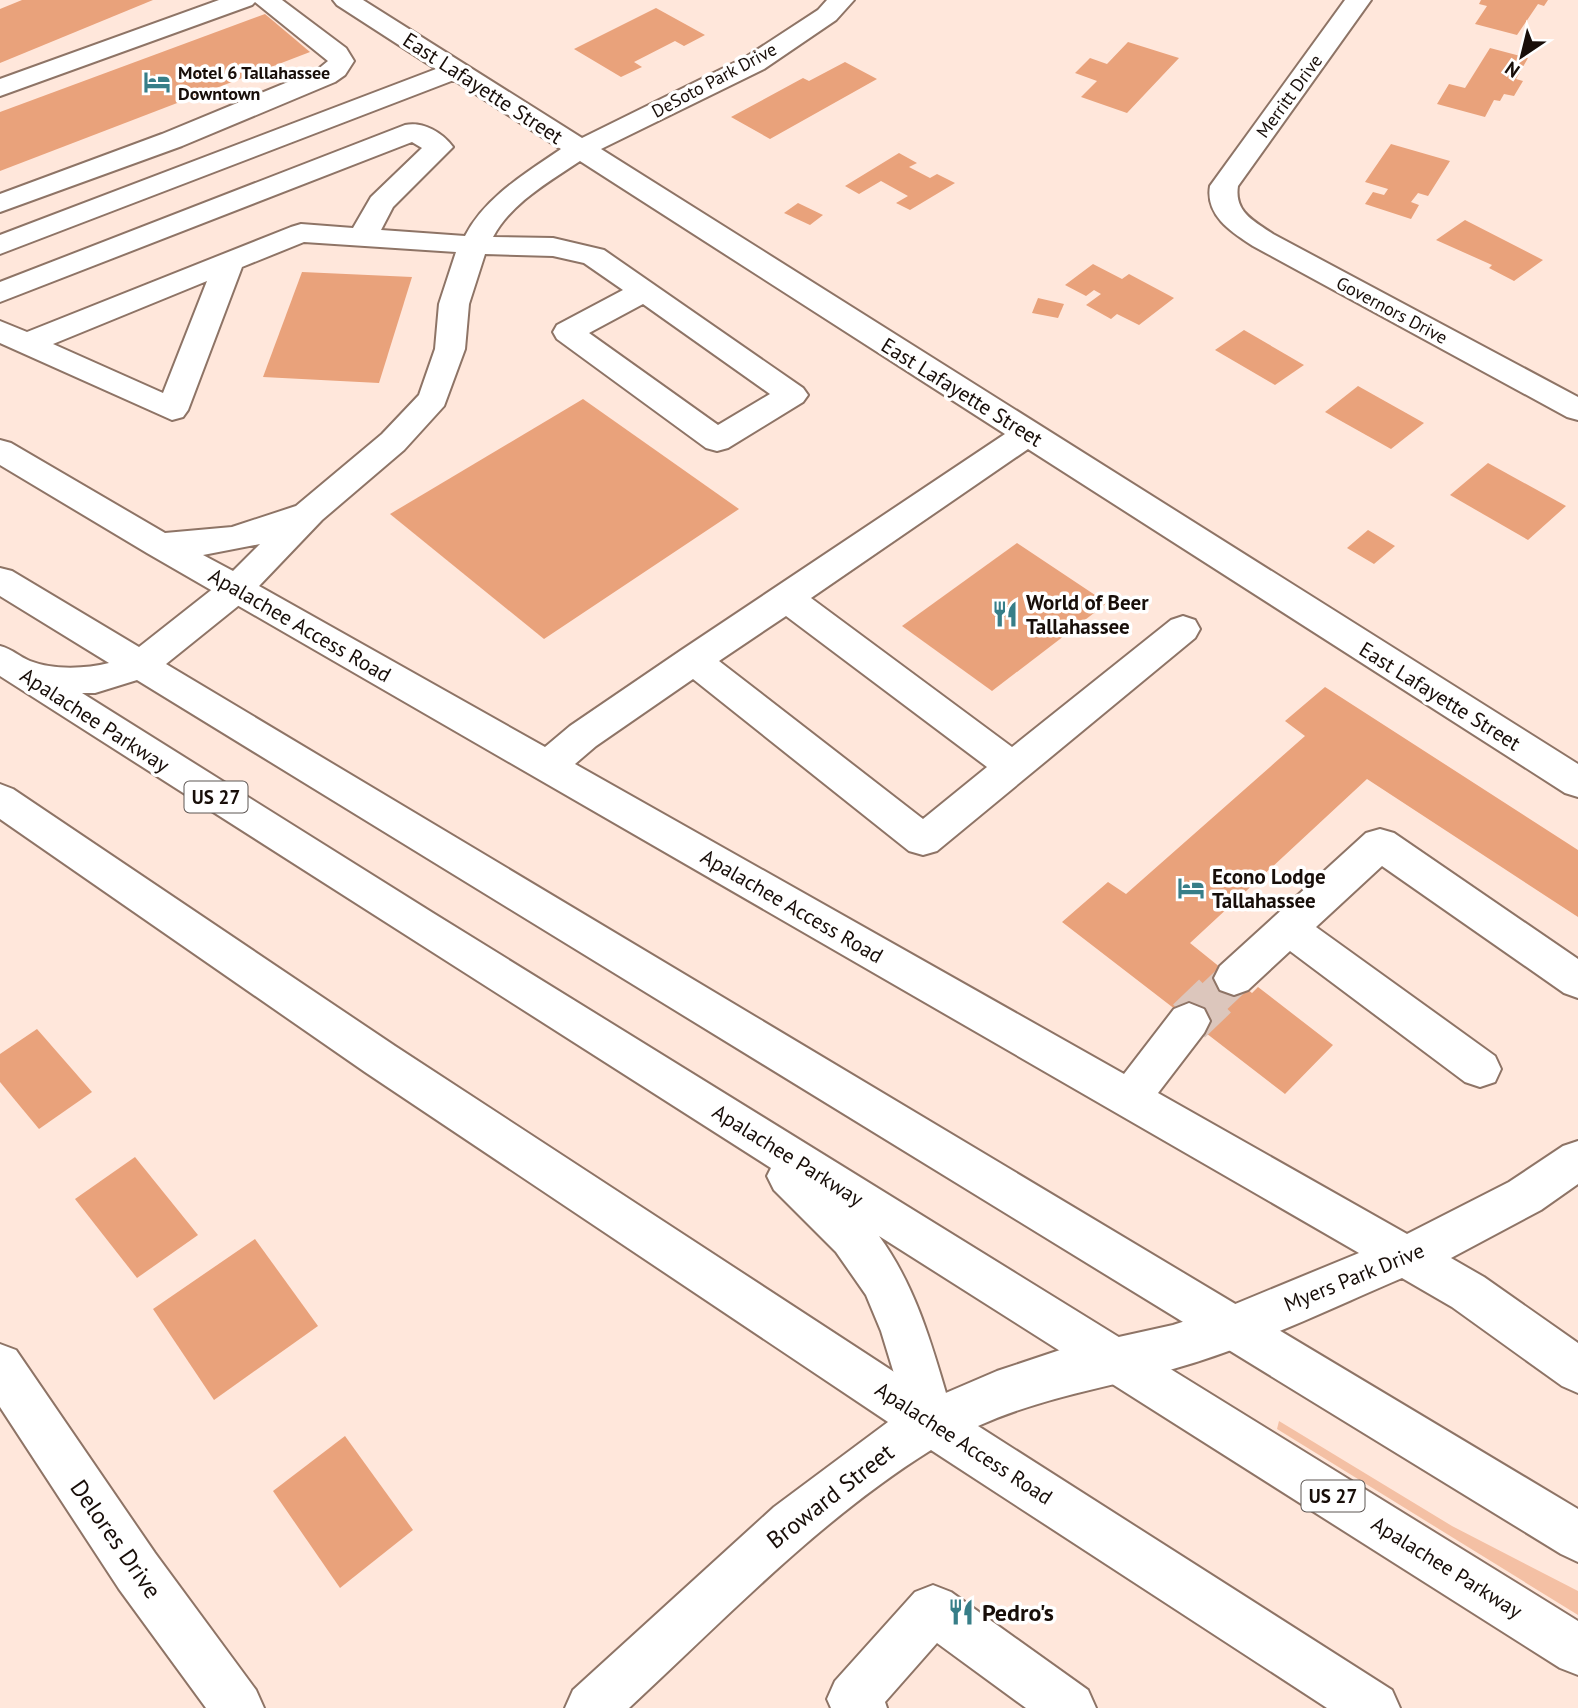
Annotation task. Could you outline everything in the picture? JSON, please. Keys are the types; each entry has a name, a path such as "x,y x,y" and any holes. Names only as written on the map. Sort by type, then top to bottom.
{"street":[{"path":"0,88 243,0"},
{"path":"0,204 172,141 326,76 336,69 341,61 337,53 266,0"},
{"name":"East Lafayette Street","path":"346,0 1578,783"},
{"name":"DeSoto Park Drive","path":"310,512 393,442 433,400 450,349 454,304 465,264 482,230 503,205 529,183 580,149 755,63 828,15 841,0"},
{"name":"Merritt Drive","path":"1222,194 1224,186 1358,0"},
{"path":"0,245 457,70"},
{"path":"0,293 415,131 439,147 381,203 363,237"},
{"path":"172,141 201,169"},
{"name":"Governors Drive","path":"1222,194 1234,220 1263,240 1578,410"},
{"path":"14,337 229,262 301,233 474,245 553,247 594,256 644,291 792,395 717,440 568,332 644,291"},
{"path":"14,337 172,410 229,262"},
{"path":"548,766 583,736 1028,434"},
{"name":"Apalachee Access Road","path":"0,451 159,545 1405,1256 1495,1309 1578,1370"},
{"path":"159,545 189,545 235,537 273,527 310,512"},
{"path":"7,664 45,679 70,682 109,678 139,666 236,589 310,512"},
{"path":"0,580 1578,1537"},
{"path":"785,597 1013,767"},
{"path":"694,660 923,840 1183,629"},
{"name":"Apalachee Parkway","path":"7,664 1578,1650"},
{"name":"Apalachee Access Road","path":"0,799 380,1059 931,1423 1374,1708"},
{"path":"1234,978 1380,844 1578,981"},
{"path":"1288,928 1479,1069"},
{"path":"1129,1099 1189,1021"},
{"path":"693,1096 790,1177 837,1221 870,1262 892,1299 931,1423"},
{"name":"Myers Park Drive","path":"1115,1359 1173,1347 1231,1328 1405,1256 1473,1226 1578,1160"},
{"name":"Broward Street","path":"597,1706 792,1524 887,1450 931,1423 1019,1387 1115,1359"},
{"name":"Delores Drive","path":"4,1382 137,1571 238,1708"},
{"path":"862,1708 853,1699 933,1610 1070,1708"}],"shaded area":[{"path":"1279,1421 1452,1526 1578,1591 1578,1615 1277,1429"}],"building":[{"path":"22,0 153,0 0,63 0,9"},
{"path":"1481,0 1548,0 1544,6 1538,4 1517,35 1475,24 1487,6 1479,4"},
{"path":"656,8 705,35 684,46 675,41 634,62 642,67 621,77 574,49"},
{"name":"Motel 6 Tallahassee Downtown","path":"265,14 310,52 0,171 0,112"},
{"path":"1128,42 1179,58 1127,113 1081,97 1097,81 1075,73 1090,58 1107,64"},
{"path":"1490,48 1528,58 1516,79 1523,81 1514,96 1504,94 1500,101 1494,100 1485,117 1437,104 1449,84 1465,88"},
{"path":"845,62 877,79 770,139 731,117 803,78 809,81"},
{"path":"1391,144 1450,161 1428,196 1418,193 1411,202 1419,205 1411,219 1365,204 1373,192 1384,195 1388,189 1365,182"},
{"path":"899,153 917,163 909,167 930,178 937,174 955,183 910,210 896,203 908,196 881,181 859,194 845,186"},
{"path":"798,203 823,215 810,225 784,213"},
{"path":"1465,220 1543,260 1514,281 1489,268 1492,265 1436,240"},
{"path":"1093,264 1122,279 1129,274 1174,298 1139,325 1117,314 1111,319 1086,305 1101,294 1094,290 1086,296 1065,285"},
{"path":"302,272 412,277 379,383 263,377"},
{"path":"1038,298 1064,304 1058,318 1032,313"},
{"path":"1244,330 1304,365 1275,385 1215,350"},
{"path":"1358,386 1424,423 1391,449 1325,412"},
{"path":"583,399 739,509 544,639 390,514"},
{"path":"1488,463 1566,506 1528,540 1450,495"},
{"path":"1368,530 1395,546 1374,564 1347,548"},
{"name":"World of Beer Tallahassee","path":"1017,543 1107,603 992,691 902,626"},
{"name":"Econo Lodge Tallahassee","path":"1325,687 1578,850 1578,917 1367,779 1190,943 1252,993 1258,987 1333,1045 1285,1094 1062,922 1108,882 1126,894 1305,736 1285,721"},
{"path":"37,1029 92,1092 39,1129 0,1082 0,1054"},
{"path":"135,1157 198,1235 137,1278 75,1199"},
{"path":"255,1239 318,1326 214,1400 153,1309"},
{"path":"345,1436 413,1530 340,1588 273,1491"}],"tunnel":[{"path":"1214,997 1234,978"},
{"path":"1189,1021 1215,996"}],"place":[{"name":"Motel 6 Tallahassee Downtown","path":"157,82"},
{"name":"World of Beer Tallahassee","path":"1005,614"},
{"name":"Econo Lodge Tallahassee","path":"1191,888"},
{"name":"Pedro's","path":"961,1612"}]}
